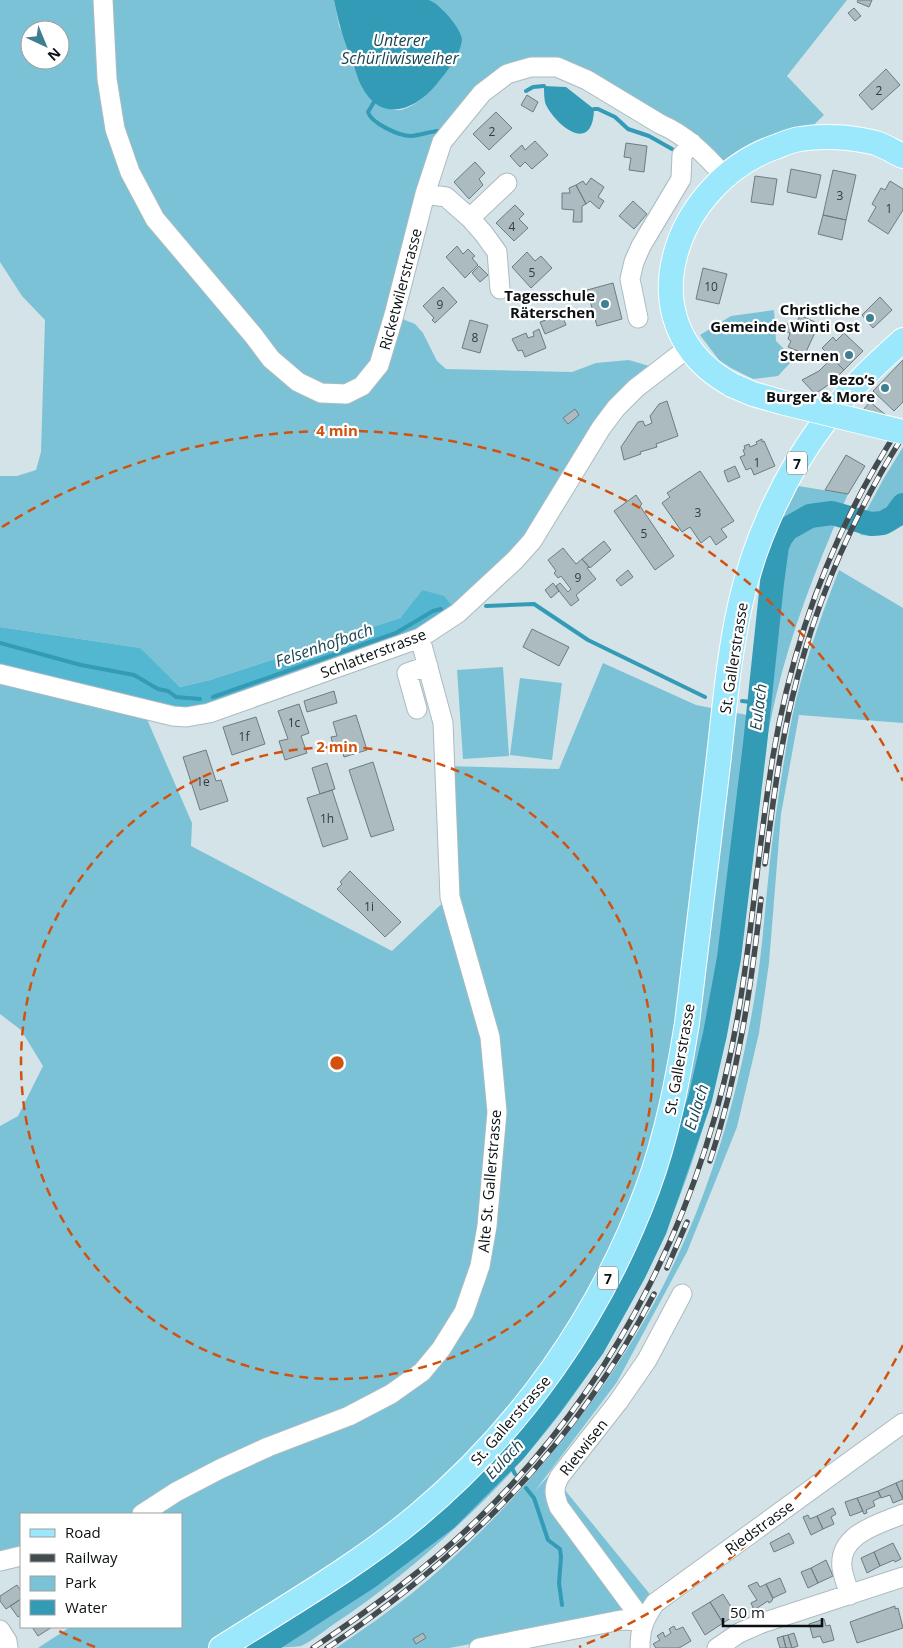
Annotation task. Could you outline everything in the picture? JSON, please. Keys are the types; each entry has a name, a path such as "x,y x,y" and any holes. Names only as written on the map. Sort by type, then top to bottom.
{"main road":[{"path":"903,156 877,144 850,139 823,138 799,139 765,150 743,162 724,176 700,202 687,223 678,243 673,262 670,291 674,315 681,334 688,348 707,370 732,385 753,394 903,432"},
{"name":"St. Gallerstrasse","path":"221,1648 369,1552 416,1516 460,1477 505,1430 550,1373 583,1324 619,1257 648,1188 665,1131 680,1066 687,1023 730,661 741,599 750,567 779,496 808,444 844,398 903,340"}],"street":[{"name":"Ricketwilerstrasse","path":"103,0 107,79 114,129 130,172 155,219 271,359 298,382 321,393 346,394 362,386 379,365 394,316 425,194 442,142 461,116 482,93 507,74 531,67 557,67 587,80 660,124 670,128 692,143 710,159 724,176"},
{"path":"638,318 630,279 634,262 641,246 681,179 682,156 692,143"},
{"path":"470,218 507,183"},
{"path":"425,194 446,197 470,218 497,252 500,289"},
{"name":"Schlatterstrasse","path":"0,674 144,710 186,717 209,712 420,638 458,613 515,560 532,540 601,428 616,408 636,388 688,348"},
{"name":"Alte St. Gallerstrasse","path":"144,1513 176,1492 220,1469 268,1447 350,1416 391,1394 422,1372 441,1349 464,1312 480,1266 487,1226 497,1112 490,1037 450,896 443,723 420,638"},
{"path":"417,709 407,674 428,666"},
{"name":"Rietwisen","path":"643,1621 559,1507 554,1494 554,1486 618,1402 647,1360 682,1294"},
{"name":"Riedstrasse","path":"640,1648 643,1621 655,1603 903,1423"},
{"path":"850,1594 842,1567 843,1556 848,1544 853,1538 864,1531 903,1514"},
{"path":"0,1561 20,1556"},
{"path":"716,1648 739,1633 762,1623 903,1577"},
{"path":"479,1648 621,1620 643,1621"},
{"path":"0,1630 8,1648"}],"green space":[{"path":"0,0 334,0 339,26 374,102 389,109 400,110 412,106 428,93 459,53 444,11 430,0 847,0 787,76 824,115 799,139 724,176 710,159 557,67 507,74 442,142 395,316 415,324 423,333 437,361 446,369 572,372 596,363 629,360 649,366 557,502 458,613 422,590 400,618 210,680 180,687 139,648 0,627 0,476 17,476 36,470 41,452 45,320 22,296 0,262"},
{"path":"774,310 776,341 791,356 790,363 778,376 753,379 731,368 719,360 700,335 731,316"},
{"path":"903,447 903,524 884,535 861,535 856,530"},
{"path":"798,486 848,494 798,619 776,696 761,773 732,1005 717,1077 697,1147 672,1215 643,1281 608,1344 567,1404 521,1461 470,1514 438,1544 387,1586 305,1644 295,1647 261,1648 38,1648 68,1628 182,1628 182,1513 20,1513 20,1556 0,1561 0,1126 18,1116 43,1066 21,1030 0,1014 0,674 143,710 192,823 191,846 392,951 450,896 446,766 559,769 603,663 696,705 752,716 763,592 759,575 784,511"},
{"path":"839,570 903,608 903,723 799,715 781,814 769,963 759,1033 737,1127 687,1252 617,1382 535,1491 551,1473 653,1598 636,1612 620,1616 449,1648 336,1648 411,1594 486,1526 523,1487 590,1404 620,1361 647,1316 685,1240 699,1207 722,1140 740,1071 757,980 774,828 789,732 810,651"},
{"path":"503,667 509,756 463,759 457,670"},
{"path":"520,678 562,683 552,760 510,755"}],"shaded area":[{"path":"422,590 444,596 458,613 420,638 186,717 0,674 0,627 140,648 180,687 210,680 400,618"}],"water":[{"name":"Unterer Schürliwisweiher","path":"334,0 429,0 444,11 454,23 461,35 461,46 452,64 436,85 418,101 408,107 398,109 378,106 370,98 359,80 343,36"},
{"path":"544,86 566,87 594,109 592,123 588,131 582,134 574,132 558,122 546,105"}],"building":[{"path":"858,0 872,0 869,7 857,2"},
{"path":"854,8 861,16 855,21 848,13"},
{"path":"886,69 900,85 872,110 859,95"},
{"path":"527,95 538,102 533,112 521,105"},
{"path":"496,112 512,128 489,150 473,134"},
{"path":"535,141 548,155 532,169 525,162 520,167 510,156 522,145 525,150"},
{"path":"626,143 647,146 644,172 629,170 631,158 624,157"},
{"path":"475,162 485,173 479,179 483,185 469,199 454,182"},
{"path":"791,169 821,175 816,198 787,192"},
{"path":"833,170 856,175 846,220 823,215"},
{"path":"755,176 777,179 773,205 751,202"},
{"path":"591,178 604,187 598,197 604,201 599,209 590,201 586,204 576,185 583,181 586,185"},
{"path":"890,181 903,189 903,210 888,234 868,221 876,207 872,204 881,188 885,190"},
{"path":"576,185 586,204 582,206 582,222 573,222 574,210 562,209 562,193 570,193 569,188"},
{"path":"633,201 647,214 634,229 619,216"},
{"path":"515,205 524,214 519,219 528,228 514,241 496,223"},
{"path":"823,215 846,220 842,240 818,234"},
{"path":"457,246 463,254 468,249 475,256 472,258 478,265 465,278 446,257"},
{"path":"527,252 535,261 541,256 552,268 531,288 512,267"},
{"path":"479,266 488,275 480,282 472,273"},
{"path":"703,268 727,274 719,304 696,299"},
{"name":"Tagesschule Räterschen","path":"613,283 622,319 597,326 587,290"},
{"path":"443,287 457,302 435,323 432,320 434,318 423,306"},
{"path":"880,297 892,310 873,328 862,315"},
{"path":"560,311 566,325 545,334 540,322 546,320 544,317"},
{"path":"800,315 819,324 805,354 788,347 791,341 788,339 790,333 785,331 789,321 796,324"},
{"path":"470,320 488,325 480,353 462,348"},
{"path":"539,329 546,348 525,357 522,350 518,351 512,339 526,333 528,338 534,336 533,332"},
{"path":"844,333 863,351 844,370 822,348 833,337 836,341"},
{"path":"832,358 844,370 831,383 815,394 802,380 819,371"},
{"path":"903,360 903,402 894,411 873,391"},
{"path":"667,401 678,436 656,444 657,447 640,452 641,454 624,460 621,447 638,422 643,421 645,426 652,423 650,416 659,404"},
{"path":"870,402 887,416 862,411"},
{"path":"575,409 579,415 568,424 563,418"},
{"path":"762,439 775,466 754,475 751,468 746,470 740,457 745,455 744,446 749,444 750,447"},
{"path":"846,455 865,466 848,494 825,490"},
{"path":"735,466 740,477 728,482 724,471"},
{"path":"700,471 734,521 721,529 727,537 716,545 710,536 701,543 690,527 682,532 662,503 670,497 667,493"},
{"path":"636,495 642,504 640,506 674,556 655,570 614,511"},
{"path":"604,541 611,550 590,568 582,559"},
{"path":"563,548 576,564 582,559 596,579 576,595 579,600 571,606 556,586 560,583 568,592 571,589 561,576 558,578 554,573 556,571 548,560"},
{"path":"628,570 633,577 621,586 616,580"},
{"path":"553,583 559,591 551,598 545,590"},
{"path":"532,629 569,647 559,666 523,647"},
{"path":"334,691 337,703 307,712 304,701"},
{"path":"299,704 309,733 301,736 307,753 285,760 279,741 288,739 278,711"},
{"path":"356,715 367,750 344,757 340,744 333,746 331,737 337,736 333,722"},
{"path":"256,717 265,744 232,755 223,727"},
{"path":"206,750 216,781 221,780 228,801 200,810 183,757"},
{"path":"373,762 394,830 371,837 349,770"},
{"path":"327,763 335,789 320,794 312,768"},
{"path":"332,790 348,839 323,847 307,798"},
{"path":"350,871 401,922 385,937 337,889 342,884 340,882"},
{"path":"903,1480 903,1499 896,1483"},
{"path":"896,1483 903,1499 893,1503 890,1495 881,1498 878,1491"},
{"path":"878,1491 881,1497 873,1501 875,1506 866,1510 867,1513 864,1514 857,1498"},
{"path":"857,1498 863,1511 850,1516 845,1502"},
{"path":"833,1508 836,1514 831,1517 834,1524 823,1529 817,1516"},
{"path":"808,1515 810,1519 817,1516 823,1529 811,1535 803,1517"},
{"path":"789,1533 794,1543 774,1552 770,1543"},
{"path":"893,1543 901,1559 880,1566 874,1552"},
{"path":"874,1552 880,1566 867,1573 861,1558"},
{"path":"826,1560 833,1576 818,1583 811,1568"},
{"path":"811,1568 818,1583 808,1588 801,1572"},
{"path":"780,1578 786,1592 773,1598 766,1584"},
{"path":"757,1582 760,1587 766,1584 773,1599 754,1610 751,1603 757,1600 748,1586"},
{"path":"17,1585 20,1590 20,1600 6,1609 0,1601 0,1596"},
{"path":"723,1594 736,1615 723,1623 710,1602"},
{"path":"20,1600 20,1616 18,1617 10,1606"},
{"path":"710,1602 723,1623 705,1635 692,1613"},
{"path":"895,1606 895,1609 898,1608 903,1628 857,1643 850,1622"},
{"path":"824,1619 826,1626 830,1625 834,1640 823,1643 820,1636 813,1638 809,1624"},
{"path":"674,1626 676,1630 683,1627 691,1641 679,1648 656,1648 653,1644 660,1640 657,1636 663,1632 665,1637 671,1633 669,1629"},
{"path":"33,1628 50,1628 38,1636"},
{"path":"423,1633 426,1638 416,1644 413,1639"},
{"path":"794,1633 798,1646 792,1648 788,1635"},
{"path":"788,1635 792,1648 786,1648 783,1636"},
{"path":"783,1636 786,1648 780,1648 777,1638"}],"waterway":[{"path":"526,91 533,87 544,86"},
{"path":"374,102 368,112 370,116 393,131 411,136 438,131"},
{"path":"594,109 615,117 628,129 649,136 672,149"},
{"name":"Eulach","path":"259,1648 369,1577 446,1519 515,1450 593,1347 634,1273 655,1229 700,1099 715,1034 729,958 777,546 787,529 810,516 832,513 871,524 883,523 895,516 903,505"},
{"name":"Felsenhofbach","path":"486,606 534,604 588,640 705,697"},
{"name":"Felsenhofbach","path":"213,697 396,633 433,611 441,609"},
{"name":"Felsenhofbach","path":"0,643 81,665 134,675 158,689 168,691 176,697 200,699"},
{"name":"Felsenhofbach","path":"742,701 759,703"},
{"path":"507,1458 515,1474"},
{"path":"526,1488 534,1498 548,1540 560,1549 559,1583 562,1605"}],"railway":[{"path":"313,1648 378,1602 441,1553 480,1517 530,1464 575,1407 615,1347 650,1284 680,1218 705,1150 724,1080 744,977 773,756 792,668 820,583 838,541 857,500 903,422"},
{"path":"765,864 783,740 811,630 851,530 884,467 903,436"},
{"path":"710,1161 736,1064 753,966 761,899"},
{"path":"667,1268 687,1222"},
{"path":"327,1648 426,1575 471,1535 513,1492 553,1447 590,1400 654,1294"}],"place":[{"name":"Tagesschule Räterschen","path":"605,304"},
{"name":"Christliche Gemeinde Winti Ost","path":"870,318"},
{"name":"Sternen","path":"849,355"},
{"name":"Bezo‘s Burger & More","path":"885,388"}]}
